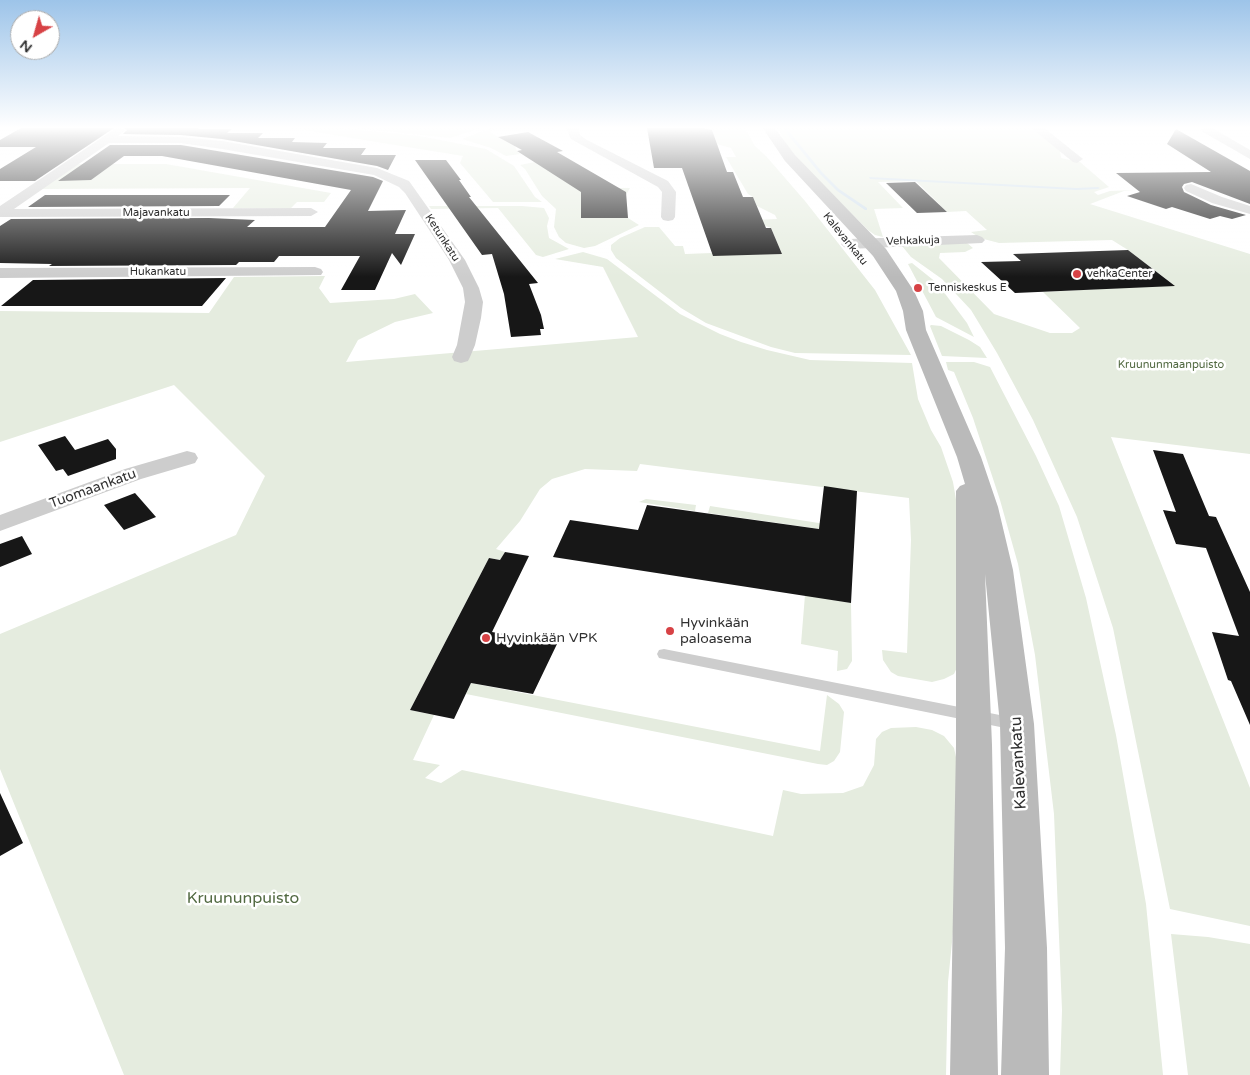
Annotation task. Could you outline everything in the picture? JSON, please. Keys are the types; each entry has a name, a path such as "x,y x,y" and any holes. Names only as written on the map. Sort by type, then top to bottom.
{"main road":[{"name":"Kalevankatu","path":"792,177 866,264"},
{"name":"Kalevankatu","path":"808,177 871,243 890,267 906,292 913,311 916,330 969,457 985,507 999,570 1017,724 1025,930 1025,1075"},
{"name":"Kalevankatu","path":"879,283 916,330"},
{"name":"Kalevankatu","path":"969,457 973,716 974,1075"}],"street":[{"path":"0,213 51,177"},
{"name":"Ketunkatu","path":"389,177 404,184 410,190 447,245 471,288 474,302 472,318 466,345 461,357"},
{"path":"650,177 663,184 669,192 668,217"},
{"path":"1191,188 1216,200 1250,210"},
{"name":"Majavankatu","path":"0,213 311,212"},
{"name":"Vehkakuja","path":"849,244 977,240"},
{"name":"Hukankatu","path":"0,273 316,272"},
{"name":"Tuomaankatu","path":"0,523 133,474 187,458"}],"lane":[{"path":"664,654 1017,724"}],"green space":[{"path":"58,177 241,177 331,193 324,202 297,202 291,208 233,208 250,188 41,189"},
{"path":"472,177 522,177 535,197 542,202 493,202"},
{"path":"530,177 559,177 576,188 630,188 626,195 581,195 581,218 628,218 639,225 595,246 584,248 566,243 559,237 554,227 556,209 542,196"},
{"path":"738,177 784,177 875,290 911,355 795,353 771,347 706,323 681,308 616,258 611,250 611,245 620,238 645,227 659,227 675,246 683,246 685,254 782,254 771,228 754,220 777,219 775,215 757,206 753,197 748,194"},
{"name":"Kruununmaanpuisto","path":"815,177 1098,177 1109,187 1094,192 1098,195 1110,191 1135,190 1124,191 1090,204 1250,254 1250,454 1111,437 1250,788 1250,926 1170,909 1113,628 1077,517 1033,420 997,353 971,310 942,279 911,257 902,246 967,243 973,248 965,252 940,253 939,258 994,314 1050,333 1072,333 1080,328 1043,292 1174,285 1112,240 999,243 980,238 971,232 987,230 966,211 947,212 916,181 878,182 903,208 874,209 883,237 875,235"},
{"path":"429,206 522,206 544,208 549,218 547,226 549,238 569,249 543,257 536,255 498,208 431,209"},
{"name":"Kruununpuisto","path":"583,252 607,259 680,314 741,342 810,360 912,363 918,399 931,430 941,447 953,482 959,517 961,659 954,674 932,682 898,676 891,672 883,660 882,650 907,653 911,540 909,498 640,464 637,471 585,469 552,479 540,489 520,521 496,549 505,552 500,560 489,558 410,710 434,715 413,760 440,765 425,778 441,783 462,770 773,836 783,790 801,794 843,793 863,786 874,765 876,739 882,732 891,728 916,727 932,730 944,736 954,748 959,771 956,902 948,982 946,1075 124,1075 0,769 0,634 236,535 265,476 174,385 0,442 0,311 209,313 234,277 325,276 319,288 330,303 394,299 415,294 433,313 395,322 358,340 346,362 638,337 603,267 555,259"},
{"path":"912,263 937,283 967,323 974,337 936,317 908,264"},
{"path":"931,325 941,326 969,340 980,347 987,358 942,356"},
{"path":"946,362 974,362 990,367 1036,456 1059,506 1086,598 1116,735 1146,904 1163,1075 1060,1075 1062,1010 1054,814 1035,655 1018,564 1000,500 973,418 954,372 948,370"},
{"path":"646,499 696,505 695,511 639,502"},
{"path":"710,506 838,526 854,531 855,534 708,513"},
{"path":"805,595 851,603 852,661 847,669 837,671 838,651 801,644"},
{"path":"471,683 820,751 827,695 839,704 844,712 840,752 834,761 827,765 818,764 466,694"},
{"path":"1171,934 1208,937 1250,944 1250,1075 1188,1075"}],"building":[{"path":"0,177 41,177 35,181 0,181"},
{"path":"64,177 95,177 91,180 58,181"},
{"path":"280,177 373,177 383,181 368,211 406,210 395,234 415,234 401,265 392,253 375,290 341,290 360,256 279,256 274,262 239,262 236,265 49,266 52,264 0,263 0,226 11,219 209,218 255,220 247,227 325,227 351,190"},
{"path":"427,177 459,177 471,197 469,197 538,283 529,284 541,315 544,329 540,329 541,335 511,337 504,294 492,254 482,255"},
{"path":"558,177 600,177 626,192 628,218 581,218 581,192"},
{"path":"685,177 735,177 743,197 753,197 766,228 771,228 782,254 713,256"},
{"path":"1121,177 1250,177 1250,204 1192,182 1184,184 1182,187 1184,192 1211,205 1246,215 1232,219 1220,216 1210,219 1172,207 1166,209 1127,196 1140,192"},
{"path":"915,182 947,212 917,213 886,183"},
{"path":"45,195 230,195 219,206 28,207"},
{"name":"vehkaCenter","path":"1128,250 1175,286 1015,293 981,262 1021,261 1013,254"},
{"path":"226,278 202,306 1,306 33,280"},
{"path":"65,436 75,450 108,439 116,449 116,459 68,476 63,469 56,471 38,445"},
{"path":"1153,450 1183,454 1209,516 1216,517 1250,592 1250,725 1231,681 1228,680 1212,632 1239,636 1206,548 1176,544 1163,510 1176,512"},
{"path":"824,486 857,491 851,603 553,557 570,520 638,530 647,505 819,529"},
{"path":"135,493 156,517 124,530 104,505"},
{"path":"22,536 32,554 0,567 0,544"},
{"name":"Hyvinkään VPK","path":"505,552 529,556 492,632 557,644 533,694 471,683 454,719 410,710 489,558 500,560"},
{"path":"0,793 23,843 0,856"}],"waterway":[{"path":"825,177 838,190 866,209"},
{"path":"870,178 1076,189 1098,188"}],"place":[{"name":"vehkaCenter","path":"1077,274"},
{"name":"Tenniskeskus E","path":"918,288"},
{"name":"Hyvinkään paloasema","path":"670,631"},
{"name":"Hyvinkään VPK","path":"486,638"}]}
